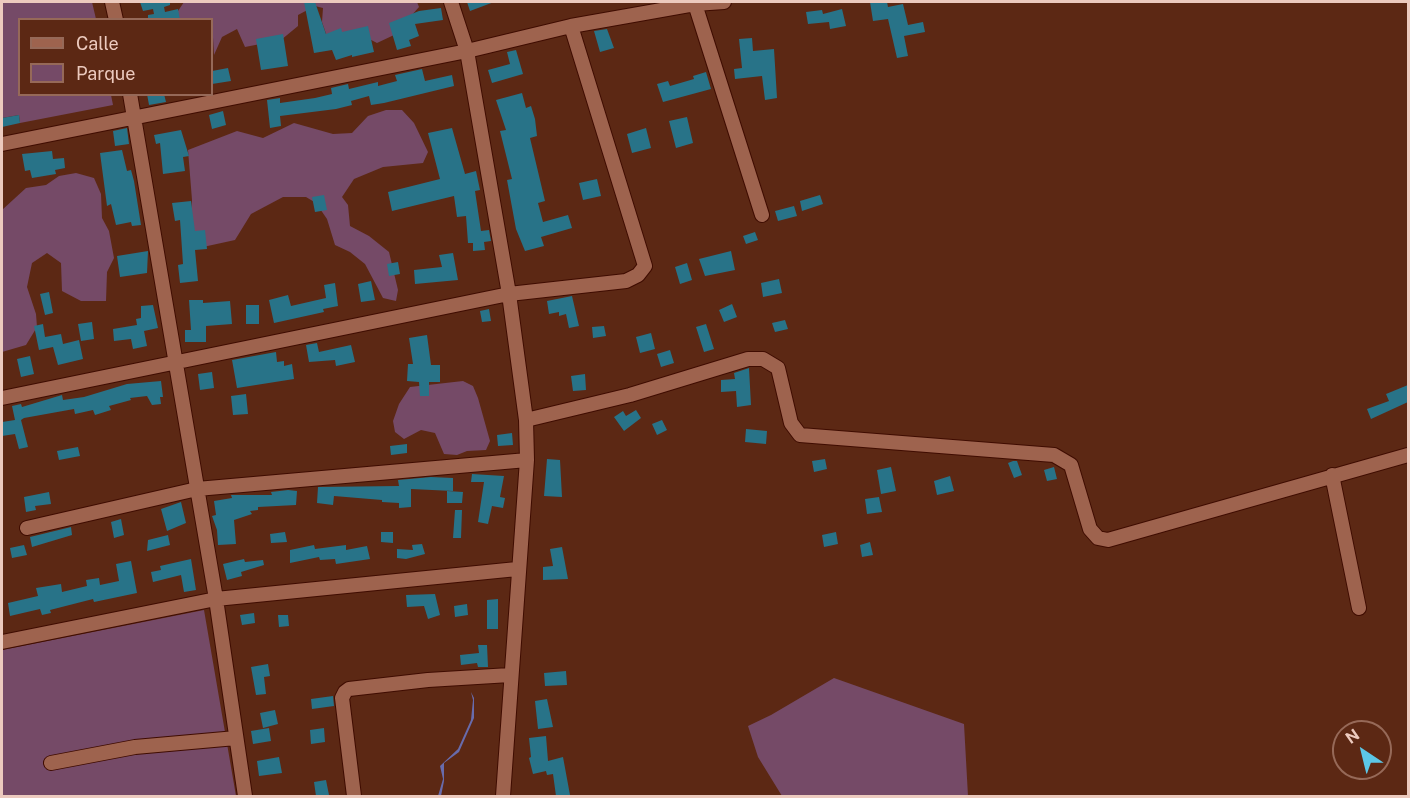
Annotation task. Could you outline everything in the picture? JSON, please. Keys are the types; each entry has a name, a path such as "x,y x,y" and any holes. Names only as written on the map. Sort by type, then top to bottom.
{"street":[{"path":"112,2 116,18"},
{"path":"451,2 467,51 509,294 526,420 527,460 517,569 503,796"},
{"path":"2,144 467,51 571,26 694,3 724,2"},
{"path":"694,3 762,215"},
{"path":"2,399 509,294 626,281 638,275 645,266 571,26"},
{"path":"130,96 216,599 245,796"},
{"path":"526,420 630,394 748,359 763,359 778,368 792,423 800,435 1054,455 1071,465 1090,529 1098,538 1108,540 1408,455"},
{"path":"27,528 197,489 527,460"},
{"path":"1332,475 1359,608"},
{"path":"2,642 216,599 517,569"},
{"path":"354,796 342,698 345,692 349,689 428,680 510,675"},
{"path":"51,763 135,747 236,738"}],"green space":[{"path":"2,2 92,2 96,18 18,18 18,96 111,96 113,105 20,123 19,115 2,118"},
{"path":"184,2 417,2 419,7 394,35 377,43 352,30 343,42 330,45 322,22 323,8 315,6 298,15 298,26 281,40 245,47 237,29 222,37 214,55 213,18 173,18"},
{"path":"386,110 402,110 414,123 428,152 423,163 383,167 354,179 342,197 348,205 350,226 369,236 389,252 398,290 396,301 383,298 365,264 350,252 335,245 327,219 316,203 306,197 283,197 251,214 235,240 203,247 190,233 192,200 188,150 237,131 263,138 294,123 333,134 352,133 368,116"},
{"path":"76,173 94,178 101,194 102,218 109,231 114,258 107,272 106,301 81,301 62,291 61,263 47,253 32,263 27,287 36,314 37,327 26,345 2,352 2,210 26,188 46,185 59,176"},
{"path":"463,381 473,386 478,398 490,441 486,450 467,451 457,455 444,454 435,433 421,430 404,439 395,432 393,421 399,404 410,387"},
{"path":"204,610 236,796 2,796 2,650"},
{"path":"834,678 964,724 968,796 782,796 758,757 748,726"}],"water":[{"path":"471,692 474,698 474,718 459,752 444,763 444,781 441,796 438,796 443,779 440,766 458,749 471,720 473,700"}],"building":[{"path":"140,2 170,2 170,5 164,7 165,12 178,9 180,18 148,18 148,15 154,14 153,9 143,11"},
{"path":"304,2 315,2 326,34 341,28 342,32 368,26 374,52 336,60 332,50 314,53"},
{"path":"467,2 494,2 470,11"},
{"path":"870,2 887,2 888,7 903,4 908,25 923,22 925,32 904,36 908,56 897,58 888,19 873,21"},
{"path":"441,8 443,20 415,24 419,36 409,40 411,46 397,50 389,23 419,11"},
{"path":"842,9 846,26 830,29 829,22 808,24 806,12 822,10 823,14"},
{"path":"607,29 614,48 600,52 594,31"},
{"path":"283,34 288,66 261,70 256,39"},
{"path":"752,38 753,51 774,49 777,98 765,100 762,76 735,79 734,69 742,68 739,39"},
{"path":"516,50 523,74 492,83 488,70 510,64 507,52"},
{"path":"228,68 231,81 213,84 213,71"},
{"path":"422,69 425,81 452,75 454,86 384,103 371,105 369,96 351,101 352,105 336,109 280,116 281,126 270,128 267,100 280,98 280,103 315,98 332,94 331,88 348,84 349,89 378,82 378,86 397,81 395,75"},
{"path":"706,72 711,89 663,102 657,84 668,81 670,86 694,79 693,76"},
{"path":"522,93 526,108 531,106 535,119 537,136 530,138 545,201 538,203 543,222 568,215 572,228 541,237 544,246 525,251 516,229 507,180 512,179 500,131 506,130 496,100"},
{"path":"147,96 164,96 166,102 149,105"},
{"path":"223,111 226,125 212,129 209,115"},
{"path":"19,115 20,123 2,127 2,118"},
{"path":"687,117 693,143 676,148 669,121"},
{"path":"127,128 129,144 115,146 113,131"},
{"path":"452,128 465,174 476,171 480,190 475,191 481,231 489,230 491,241 484,242 485,250 473,251 473,243 468,243 466,216 457,217 454,196 392,211 388,192 440,179 428,133"},
{"path":"646,128 651,148 632,153 627,134"},
{"path":"181,130 189,156 183,157 185,171 163,174 160,143 156,144 154,135"},
{"path":"122,150 127,171 131,170 134,181 141,225 132,226 131,222 116,225 111,204 107,206 100,153"},
{"path":"52,151 53,159 64,158 65,168 55,170 56,174 32,178 30,170 25,171 22,154"},
{"path":"597,179 601,196 583,200 579,183"},
{"path":"324,195 327,210 315,212 312,197"},
{"path":"820,195 823,204 802,211 800,201"},
{"path":"191,201 195,231 205,230 207,249 195,250 198,281 180,283 178,265 183,264 180,220 175,221 172,203"},
{"path":"794,206 797,216 778,221 775,211"},
{"path":"755,232 758,240 746,244 743,236"},
{"path":"148,251 147,273 120,277 117,256"},
{"path":"731,251 735,270 705,276 699,259"},
{"path":"453,253 458,280 415,284 414,270 442,267 439,255"},
{"path":"398,262 400,274 389,276 387,264"},
{"path":"687,263 692,280 680,284 675,267"},
{"path":"779,279 782,293 763,297 761,283"},
{"path":"371,281 375,300 361,302 358,284"},
{"path":"335,283 338,306 323,309 324,312 274,323 269,300 288,295 291,306 326,298 324,285"},
{"path":"49,292 53,313 45,315 40,294"},
{"path":"572,296 579,326 569,328 566,314 559,316 559,312 549,314 547,301"},
{"path":"189,300 203,300 203,303 230,301 232,324 206,326 206,342 185,342 185,330 191,330"},
{"path":"732,304 737,317 724,322 719,310"},
{"path":"153,305 158,328 144,331 147,346 133,349 131,339 114,341 113,329 137,325 136,319 141,318 141,306"},
{"path":"246,305 259,305 259,324 246,324"},
{"path":"489,309 491,321 482,322 480,311"},
{"path":"785,320 788,329 775,332 772,323"},
{"path":"92,322 94,339 81,341 78,324"},
{"path":"43,324 45,337 61,334 63,344 79,340 83,359 58,365 53,347 39,350 34,326"},
{"path":"706,324 714,349 704,352 696,327"},
{"path":"604,326 606,336 593,338 592,327"},
{"path":"651,333 655,349 640,353 636,337"},
{"path":"427,335 431,365 440,365 440,382 429,382 429,396 420,396 419,382 407,381 408,364 413,364 409,338"},
{"path":"317,343 319,352 351,345 355,362 336,366 335,360 309,362 306,345"},
{"path":"670,350 674,363 661,367 657,354"},
{"path":"276,352 277,362 284,361 284,366 292,364 294,379 237,388 232,360"},
{"path":"30,356 34,374 21,377 17,359"},
{"path":"749,368 751,405 737,407 736,391 721,392 721,380 735,379 734,373"},
{"path":"212,372 214,388 200,390 198,374"},
{"path":"585,374 586,390 573,391 571,376"},
{"path":"161,381 163,397 160,397 161,404 152,405 147,396 130,398 131,400 109,406 111,410 95,415 93,410 75,414 74,409 24,418 21,420 28,447 19,449 15,434 2,436 2,422 15,420 12,406 21,404 22,407 62,395 63,400 84,397 127,384"},
{"path":"1408,385 1408,402 1371,419 1367,409 1389,401 1386,394"},
{"path":"246,394 248,414 233,415 231,396"},
{"path":"636,410 641,418 624,431 614,417 623,411 626,416"},
{"path":"662,420 667,430 657,435 652,424"},
{"path":"746,429 767,431 766,444 745,442"},
{"path":"512,433 513,445 498,446 497,435"},
{"path":"407,444 407,453 391,455 390,446"},
{"path":"78,447 80,456 59,460 57,451"},
{"path":"547,459 560,460 562,497 544,496"},
{"path":"825,459 827,469 814,472 812,461"},
{"path":"1017,461 1022,475 1014,478 1008,463"},
{"path":"891,467 896,491 881,494 877,470"},
{"path":"1054,467 1057,479 1047,481 1044,470"},
{"path":"472,474 504,476 500,497 505,498 503,508 492,506 488,524 478,522 484,482 471,482"},
{"path":"950,476 954,491 937,495 934,481"},
{"path":"453,478 453,491 411,489 411,507 399,508 399,503 382,502 382,500 334,496 333,505 317,503 318,487 399,486 398,480"},
{"path":"297,491 296,505 258,507 258,510 250,511 252,514 234,520 236,544 218,545 217,530 212,516 216,515 214,501 232,498 231,495 272,495 271,492"},
{"path":"447,491 463,492 462,503 447,503"},
{"path":"49,492 51,504 35,506 36,510 26,512 24,497"},
{"path":"879,497 882,512 867,514 865,499"},
{"path":"181,502 186,523 167,531 161,509"},
{"path":"455,510 462,510 461,538 453,538"},
{"path":"121,519 124,535 114,538 111,522"},
{"path":"71,527 72,535 32,547 30,537"},
{"path":"285,532 287,542 271,543 270,534"},
{"path":"381,532 393,532 393,543 381,542"},
{"path":"836,532 838,544 824,547 822,535"},
{"path":"168,535 170,545 147,551 148,540"},
{"path":"870,542 873,555 862,557 860,545"},
{"path":"422,544 425,554 406,559 397,558 397,549 413,550 412,545"},
{"path":"24,545 27,555 12,558 10,548"},
{"path":"314,545 315,549 346,545 346,550 367,546 370,559 336,564 335,559 320,560 319,557 290,563 290,550"},
{"path":"562,547 568,579 543,580 543,567 553,566 550,549"},
{"path":"191,559 196,590 184,592 181,575 153,582 151,572 161,570 160,566"},
{"path":"244,559 245,562 263,560 264,565 241,572 242,576 227,580 223,564"},
{"path":"131,561 137,593 94,602 93,599 50,610 51,613 42,615 40,609 10,616 8,603 38,596 36,588 61,584 62,592 87,586 86,580 99,578 100,585 119,581 116,564"},
{"path":"435,594 440,615 428,619 424,606 407,607 406,595"},
{"path":"498,599 498,629 487,629 487,600"},
{"path":"467,604 468,615 455,617 454,606"},
{"path":"254,613 255,623 242,625 240,615"},
{"path":"278,615 288,615 289,626 279,627"},
{"path":"478,645 487,645 488,667 478,667 477,663 461,665 460,655 479,653"},
{"path":"268,664 270,676 264,677 266,694 256,695 251,667"},
{"path":"566,671 567,685 545,686 544,673"},
{"path":"333,696 334,706 312,709 311,699"},
{"path":"547,699 553,727 538,729 535,701"},
{"path":"275,710 278,724 263,728 260,713"},
{"path":"269,728 271,741 253,744 251,731"},
{"path":"324,728 325,742 311,744 310,730"},
{"path":"546,736 548,761 563,757 570,795 556,796 553,774 547,775 546,771 533,774 529,758 531,757 529,738"},
{"path":"279,757 282,773 259,776 257,761"},
{"path":"326,780 329,795 316,796 314,782"}]}
